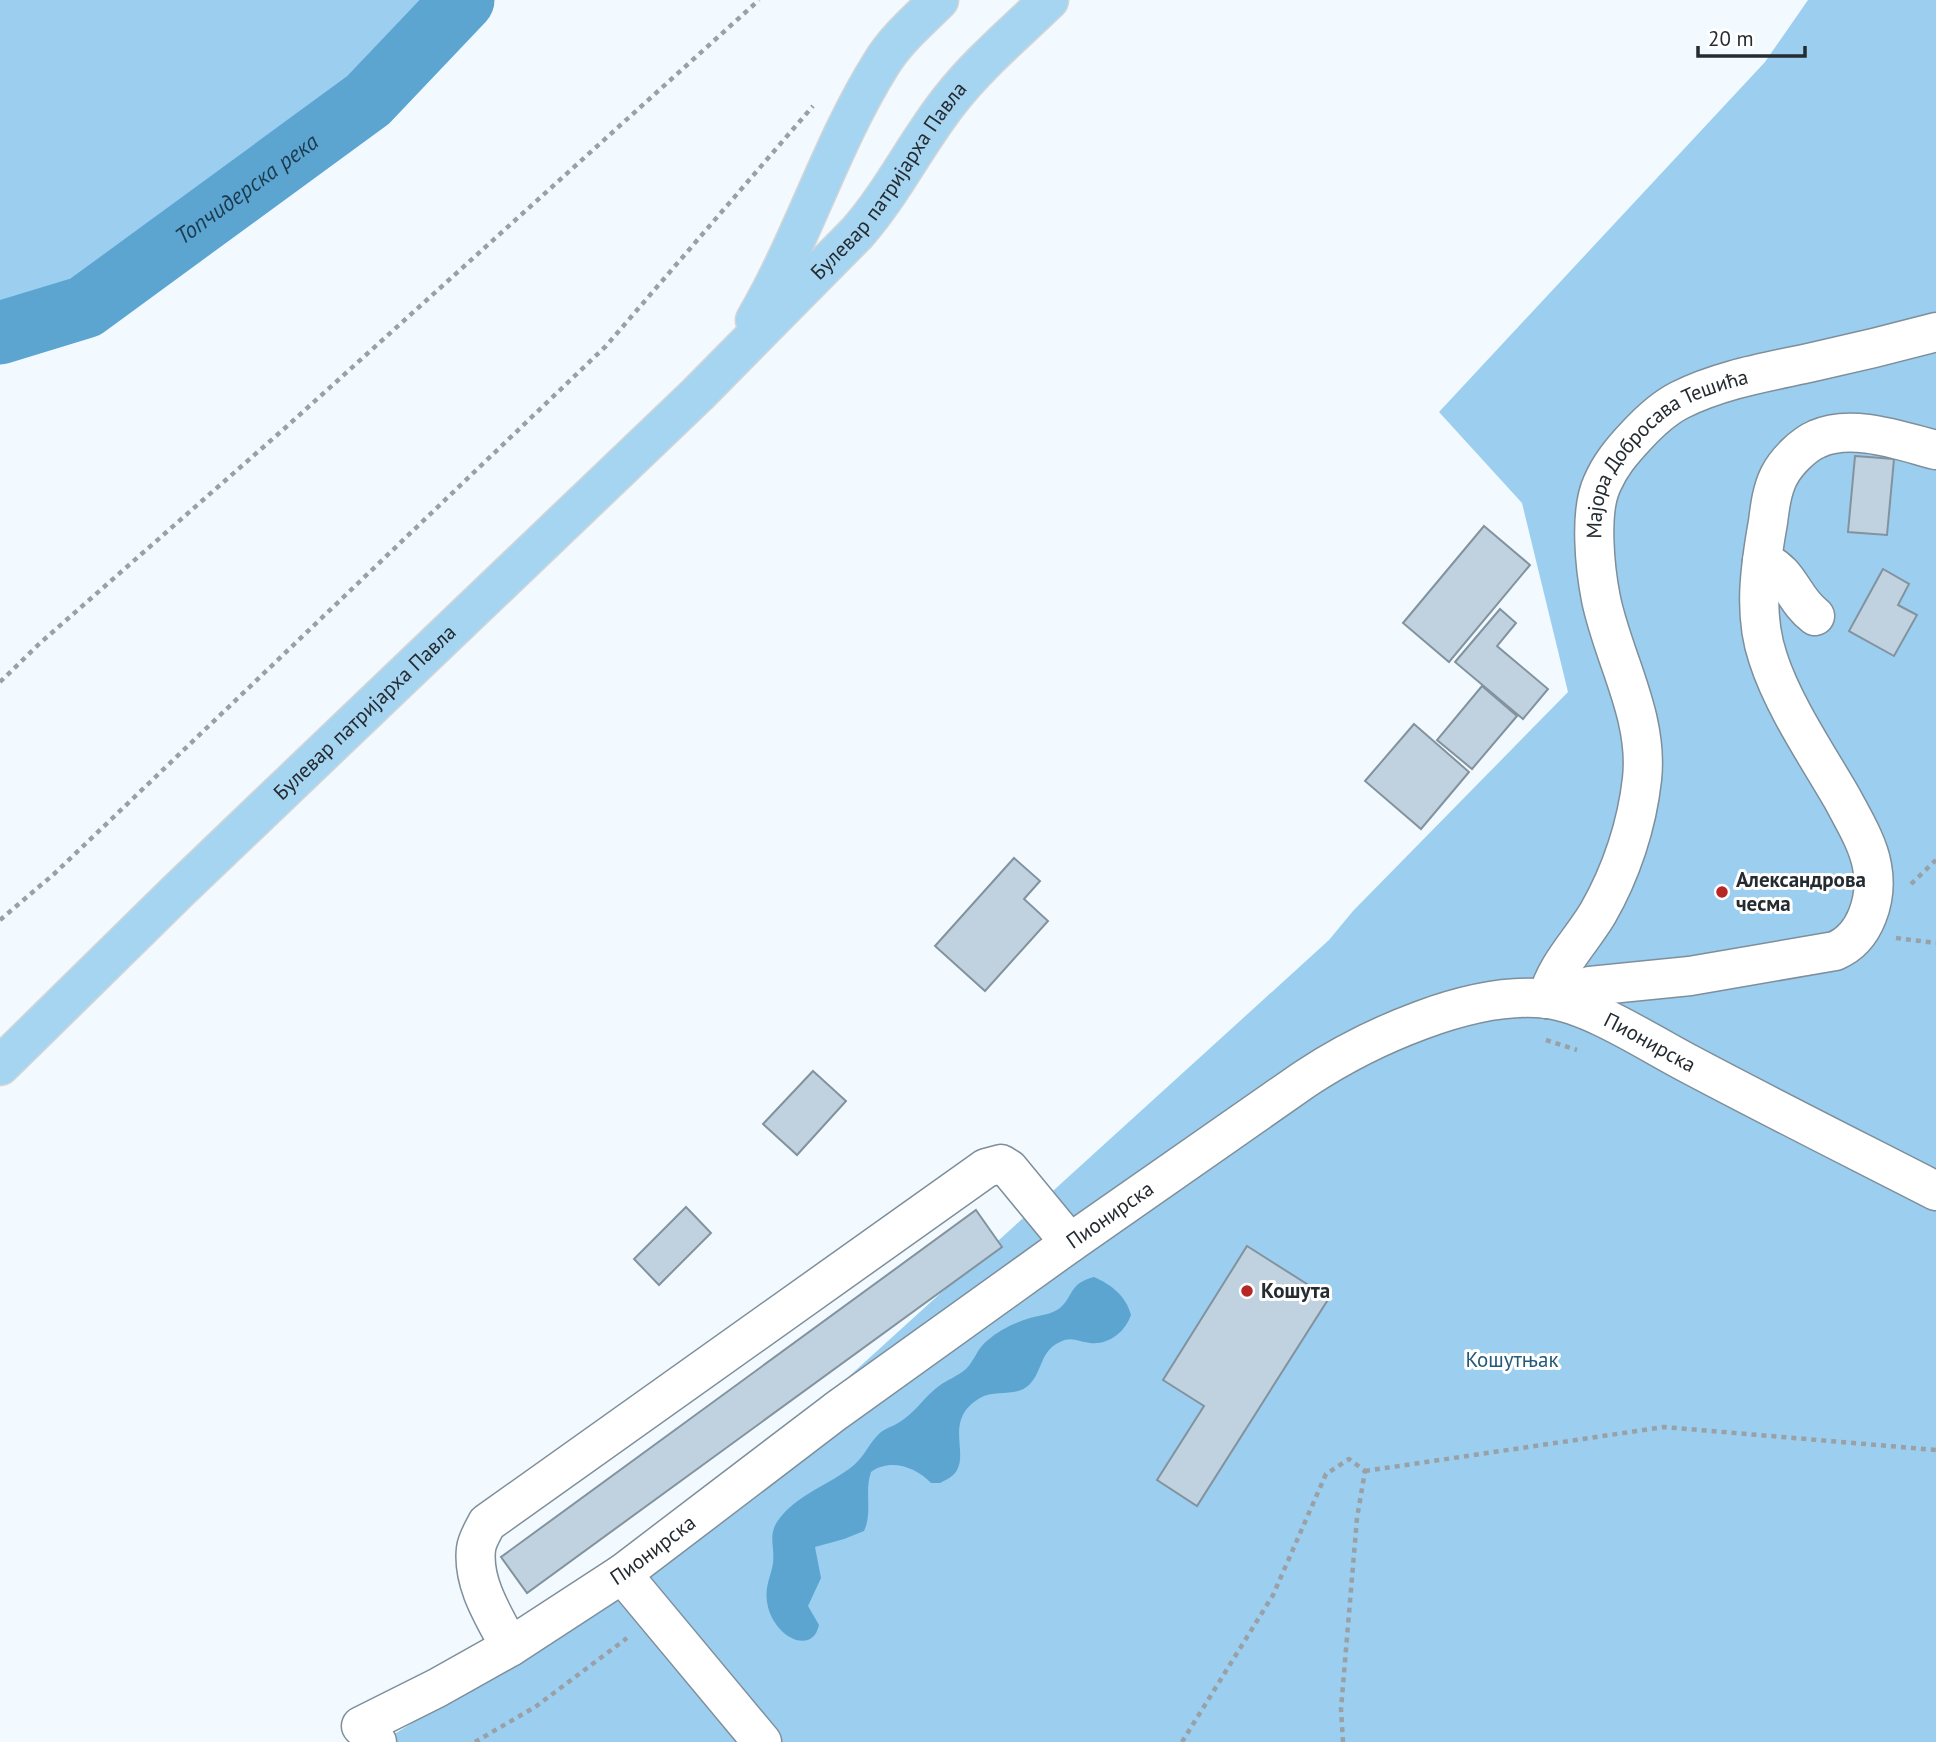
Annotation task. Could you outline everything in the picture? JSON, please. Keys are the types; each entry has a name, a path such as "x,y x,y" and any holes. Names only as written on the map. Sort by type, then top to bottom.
{"main road":[{"name":"Булевар патријарха Павла","path":"731,361 783,268 849,124 882,62 907,31 939,0"},
{"name":"Булевар патријарха Павла","path":"0,1066 178,891 731,361 857,233 881,206 950,100 1049,0"}],"street":[{"name":"Мајора Добросава Тешића","path":"1546,999 1557,970 1597,915 1616,877 1634,820 1642,776 1643,756 1634,709 1602,601 1595,556 1595,522 1601,486 1616,458 1645,426 1678,401 1705,390 1738,379 1936,332"},
{"path":"1546,999 1590,986 1690,976 1835,951 1848,946 1865,924 1873,891 1872,866 1852,816 1793,712 1768,660 1759,608 1762,561 1772,495 1779,476 1789,462 1816,439 1857,432 1936,450"},
{"path":"1762,561 1780,570 1803,605 1815,617"},
{"name":"Пионирска","path":"369,1734 437,1688 510,1647 622,1574 836,1411 1070,1242 1343,1054 1386,1033 1457,1010 1509,999 1561,1001 1622,1028 1936,1191"},
{"path":"510,1647 486,1601 476,1569 476,1546 486,1523 986,1168 1001,1164 1009,1169 1070,1242"},
{"path":"622,1574 762,1742"}],"path":[{"path":"0,682 759,0"},
{"path":"0,920 54,874 606,346 820,98"},
{"path":"1542,1038 1589,1054"},
{"path":"1182,1742 1273,1595 1326,1474 1349,1459 1365,1471 1664,1427 1936,1450"},
{"path":"1343,1742 1341,1709 1357,1518 1365,1471"},
{"path":"475,1742 535,1707 656,1616"}],"green space":[{"path":"0,0 463,0 368,100 85,307 0,333"},
{"name":"Кошутњак","path":"1808,0 1936,0 1936,1742 373,1742 396,1733 547,1640 778,1441 1329,940 1353,911 1568,692 1522,503 1439,412 1765,62"}],"shaded area":[{"path":"1094,1277 1107,1284 1126,1302 1131,1315 1125,1327 1104,1342 1090,1343 1072,1339 1060,1342 1049,1350 1034,1379 1025,1388 986,1395 969,1406 960,1425 960,1462 956,1472 940,1483 931,1483 925,1477 902,1466 886,1466 871,1472 868,1517 864,1531 815,1547 821,1578 808,1606 819,1625 814,1635 807,1640 788,1636 771,1617 767,1603 767,1588 773,1563 772,1537 777,1522 785,1512 803,1497 854,1465 881,1432 901,1421 934,1390 966,1369 992,1336 1019,1322 1057,1310 1080,1283"}],"building":[{"path":"1855,456 1894,459 1887,535 1848,532"},
{"path":"1484,526 1530,565 1449,662 1403,623"},
{"path":"1883,569 1909,584 1898,605 1917,615 1894,656 1849,631"},
{"path":"1500,609 1516,623 1497,646 1548,689 1523,719 1455,662"},
{"path":"1482,686 1517,716 1472,769 1437,740"},
{"path":"1414,724 1469,772 1421,829 1365,781"},
{"path":"1014,858 1040,881 1024,899 1048,921 985,991 935,946"},
{"path":"813,1071 846,1101 797,1155 763,1124"},
{"path":"686,1207 711,1233 659,1285 634,1259"},
{"path":"976,1210 1002,1247 527,1593 501,1557"},
{"path":"1247,1246 1329,1298 1197,1506 1157,1480 1204,1406 1163,1380"}],"waterway":[{"name":"Топчидерска река","path":"0,333 85,307 368,100 463,0"}],"place":[{"name":"Александрова чесма","path":"1722,892"},
{"name":"Кошута","path":"1247,1291"}]}
